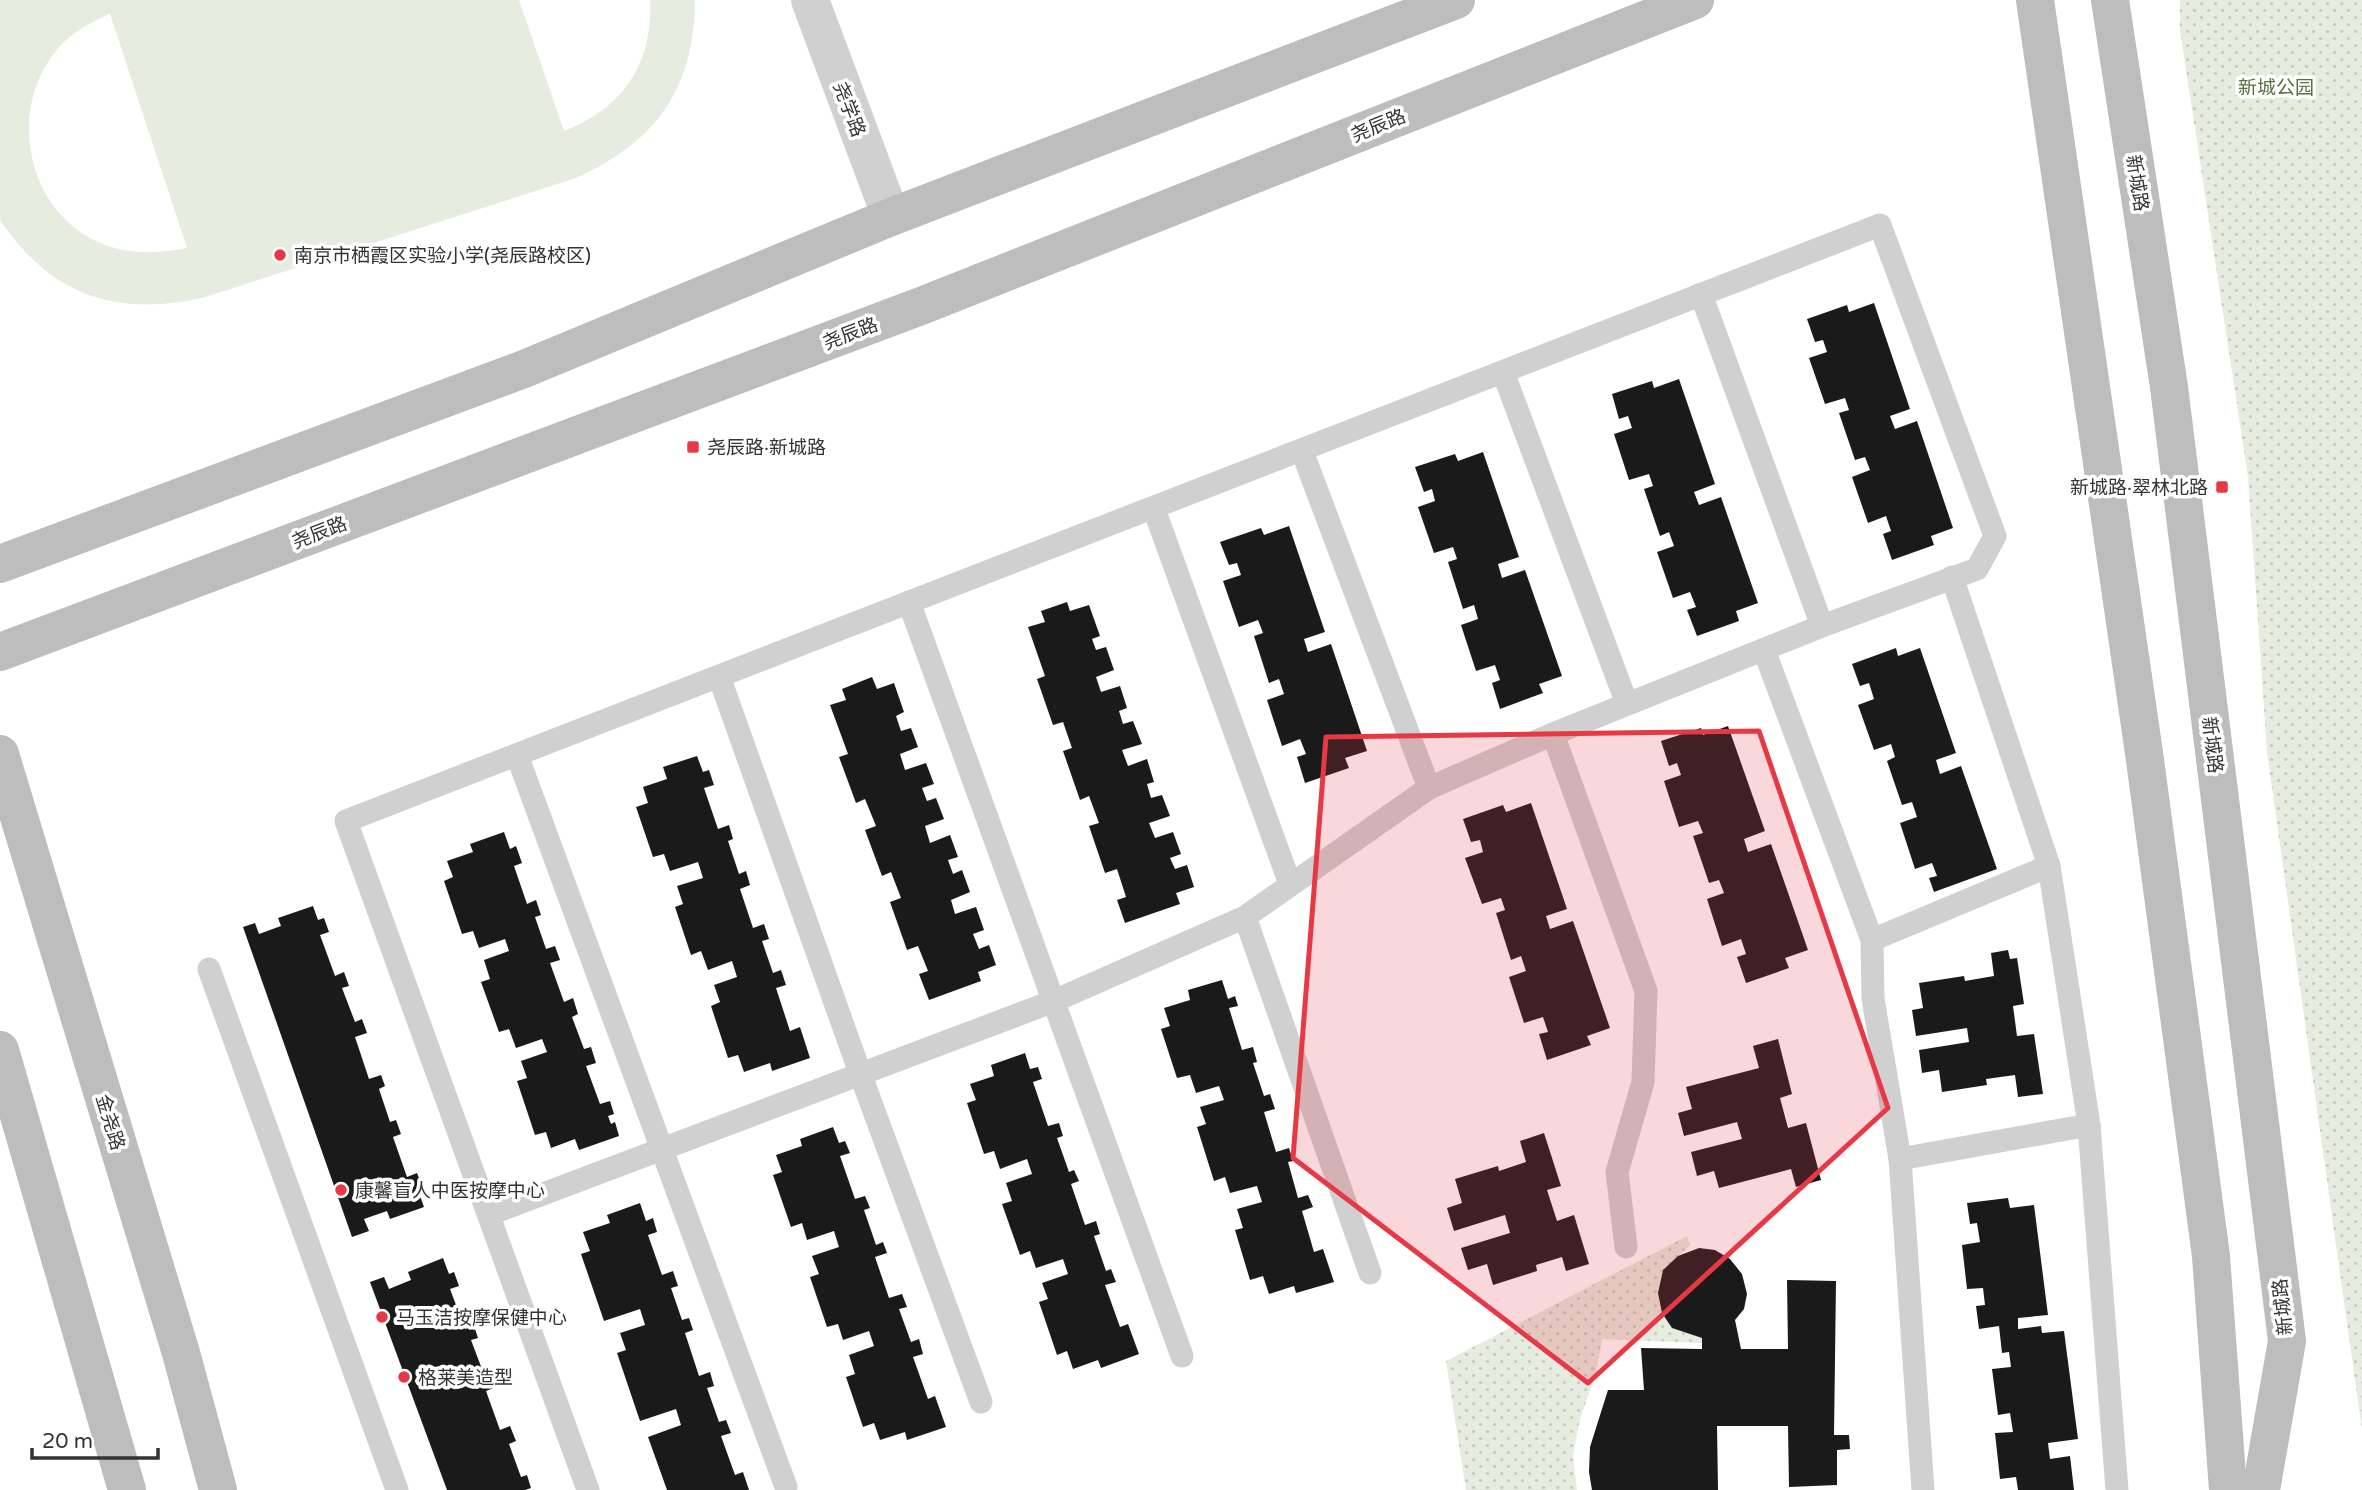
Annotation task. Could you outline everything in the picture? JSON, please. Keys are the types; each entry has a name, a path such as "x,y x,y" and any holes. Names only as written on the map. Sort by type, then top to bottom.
{"main road":[{"path":"0,564 524,369 891,217 1456,0"},
{"name":"尧辰路","path":"0,652 921,306 1695,0"},
{"path":"2035,0 2143,747 2211,1256 2228,1490"},
{"name":"新城路","path":"2110,0 2169,387 2287,1341 2261,1490"},
{"name":"金尧路","path":"0,754 181,1353 218,1490"},
{"path":"0,1050 127,1490"}],"street":[{"name":"尧学路","path":"810,0 891,217"}],"lane":[{"path":"490,1214 1054,1001 1245,917 1429,788 1553,734 1822,626 1977,569 1995,536 1880,225 909,602 720,679 346,821 588,1490"},
{"path":"1701,294 1822,626"},
{"path":"1503,372 1627,704"},
{"path":"1302,451 1429,788"},
{"path":"1154,509 1290,884"},
{"path":"1952,577 2049,866 2089,1125 2116,1490"},
{"path":"909,602 1182,1356"},
{"path":"1764,650 1872,940 1873,999 1900,1159 1923,1490"},
{"path":"720,679 981,1402"},
{"path":"1553,734 1646,991 1643,1082 1617,1172 1626,1247"},
{"path":"517,755 786,1487"},
{"path":"1872,940 2049,866"},
{"path":"1245,917 1370,1273"},
{"path":"209,969 397,1490"},
{"path":"1900,1159 2089,1125"}],"highlighted area":[{"path":"1759,731 1888,1108 1588,1383 1293,1158 1326,737"}],"green space":[{"path":"0,0 519,0 564,131 603,110 630,81 640,64 646,44 650,0 695,0 693,32 687,60 678,86 666,108 649,129 629,147 604,163 576,178 202,298 140,304 87,294 63,283 41,266 20,246 0,220","holes":["110,14 187,248 148,252 108,246 79,231 57,210 41,185 32,156 29,126 33,96 45,67 64,42"]},
{"name":"新城公园","path":"2180,0 2362,0 2362,1430 2267,752 2248,477 2180,30"},
{"path":"1687,1236 1690,1245 1663,1270 1658,1293 1663,1313 1672,1328 1702,1338 1702,1343 1602,1339 1596,1373 1580,1419 1573,1456 1577,1490 1466,1490 1446,1361"}],"building":[{"path":"1874,303 1910,409 1890,416 1895,429 1917,421 1953,528 1931,536 1934,545 1892,560 1883,534 1891,531 1886,516 1868,523 1852,477 1870,470 1865,457 1855,460 1839,413 1849,410 1845,398 1825,404 1809,358 1827,352 1823,340 1815,342 1807,319 1847,305 1849,312"},
{"path":"1679,379 1715,484 1694,492 1699,505 1721,497 1758,603 1736,611 1739,621 1697,636 1687,610 1696,607 1690,592 1673,598 1657,552 1674,546 1669,532 1660,536 1644,489 1653,486 1649,474 1629,480 1614,434 1632,428 1628,416 1619,419 1612,394 1652,381 1654,388"},
{"path":"1483,452 1519,557 1498,564 1502,578 1525,570 1562,676 1539,684 1543,693 1500,709 1492,683 1500,680 1495,665 1476,671 1461,625 1478,619 1474,605 1463,609 1448,562 1457,559 1453,547 1434,553 1418,507 1435,501 1432,489 1424,492 1415,467 1455,454 1458,461"},
{"path":"1289,526 1325,632 1304,639 1308,652 1331,644 1367,751 1345,758 1349,768 1305,783 1297,757 1306,754 1300,739 1282,746 1267,700 1284,694 1279,679 1269,683 1254,636 1263,633 1258,620 1239,627 1223,581 1241,575 1237,563 1229,565 1220,542 1261,528 1264,535"},
{"path":"1067,602 1070,611 1089,605 1100,636 1092,639 1096,650 1106,647 1114,670 1096,677 1101,692 1120,686 1127,708 1119,711 1123,724 1133,721 1142,744 1122,750 1128,766 1147,759 1154,782 1147,784 1151,798 1162,795 1170,816 1149,823 1155,838 1173,832 1181,854 1170,858 1175,869 1187,865 1194,887 1176,893 1180,904 1125,923 1117,900 1126,897 1117,869 1105,873 1089,826 1099,823 1089,796 1080,800 1063,751 1072,748 1063,722 1053,725 1037,679 1045,676 1028,627 1045,622 1041,611"},
{"path":"1896,648 1898,656 1920,648 1956,753 1936,760 1940,774 1961,766 1997,869 1934,892 1929,878 1937,876 1932,863 1915,869 1900,823 1917,817 1912,802 1902,805 1887,761 1895,757 1891,744 1874,750 1858,705 1874,699 1869,683 1860,686 1852,664"},
{"path":"872,677 877,689 894,683 904,712 896,716 901,731 911,728 918,747 900,754 905,770 926,763 934,784 922,788 927,801 936,798 944,819 925,826 930,843 950,835 958,857 948,860 953,874 962,870 970,892 951,900 955,914 976,907 984,930 973,934 979,949 989,945 996,965 978,972 981,981 929,1000 919,974 928,971 918,946 907,950 890,902 901,898 891,872 882,876 865,830 876,826 865,799 856,803 839,757 848,754 830,705 846,700 842,689"},
{"path":"1728,726 1765,831 1744,839 1748,852 1771,844 1808,950 1785,958 1789,968 1746,983 1737,957 1746,954 1741,939 1722,946 1707,899 1724,893 1719,880 1709,883 1693,836 1703,833 1698,821 1679,827 1664,781 1681,775 1677,763 1669,766 1661,741 1701,728 1703,735"},
{"path":"697,756 703,772 709,770 714,785 704,788 718,829 729,825 733,839 728,841 739,874 746,871 750,885 740,889 753,928 764,924 769,939 762,941 773,973 781,970 786,985 776,988 790,1031 800,1027 810,1058 772,1071 770,1063 744,1072 738,1055 728,1058 711,1006 720,1002 714,985 737,977 732,961 708,970 701,951 691,955 675,907 683,904 677,886 703,878 698,862 670,871 664,854 653,857 636,807 648,803 643,787 667,779 663,767"},
{"path":"1531,803 1567,909 1546,916 1550,929 1573,921 1610,1028 1587,1036 1591,1045 1547,1060 1539,1034 1548,1032 1543,1017 1524,1023 1509,977 1526,971 1521,956 1511,960 1496,913 1505,910 1501,898 1482,904 1465,858 1483,852 1480,840 1471,842 1463,819 1503,805 1506,812"},
{"path":"504,832 510,849 516,846 522,863 514,866 527,904 536,900 541,915 535,917 546,949 555,946 560,960 550,963 564,1002 573,998 578,1014 572,1017 584,1049 591,1047 596,1063 586,1066 600,1104 610,1101 614,1114 608,1116 611,1124 615,1122 619,1136 579,1150 575,1139 551,1148 546,1132 535,1135 517,1081 527,1078 521,1061 547,1052 542,1039 516,1048 509,1029 499,1032 481,982 490,979 484,960 509,951 505,939 479,948 473,931 462,934 444,881 453,877 447,861 473,852 470,844"},
{"path":"313,906 318,920 324,918 329,932 320,935 335,976 344,972 349,986 342,988 355,1022 362,1019 367,1033 355,1037 369,1079 381,1075 385,1086 379,1089 390,1122 396,1120 401,1134 393,1137 407,1177 417,1173 422,1186 417,1188 424,1207 390,1219 387,1211 364,1219 369,1231 352,1237 243,927 255,923 259,934 281,926 278,918"},
{"path":"2008,950 2010,959 2017,958 2024,1004 2013,1006 2017,1036 2034,1034 2043,1094 2018,1097 2015,1075 1986,1079 1987,1085 1942,1092 1939,1070 1922,1073 1919,1050 1969,1042 1967,1028 1916,1036 1912,1010 1923,1008 1919,983 1964,976 1965,981 1994,976 1991,953"},
{"path":"1222,980 1228,999 1235,996 1238,1006 1229,1008 1242,1050 1253,1047 1257,1062 1253,1063 1264,1096 1270,1094 1275,1109 1264,1112 1276,1152 1289,1148 1293,1161 1288,1162 1298,1198 1308,1195 1313,1207 1302,1211 1314,1252 1323,1249 1334,1282 1296,1293 1294,1286 1269,1294 1263,1276 1250,1280 1235,1230 1243,1228 1237,1209 1262,1202 1257,1186 1230,1193 1225,1177 1214,1181 1197,1127 1206,1124 1200,1107 1224,1100 1219,1086 1196,1093 1190,1075 1177,1078 1161,1029 1170,1026 1164,1008 1190,1000 1188,990"},
{"path":"1778,1039 1792,1094 1780,1098 1788,1128 1806,1123 1821,1180 1796,1187 1791,1169 1719,1188 1714,1171 1697,1176 1691,1152 1742,1139 1737,1122 1684,1136 1678,1113 1692,1109 1686,1087 1759,1068 1753,1046"},
{"path":"1025,1053 1030,1069 1038,1067 1042,1079 1033,1082 1048,1126 1059,1123 1063,1136 1057,1138 1069,1172 1074,1170 1079,1181 1071,1184 1085,1225 1096,1221 1100,1234 1094,1236 1106,1271 1111,1269 1116,1282 1105,1285 1120,1327 1128,1324 1139,1354 1101,1368 1098,1360 1073,1369 1067,1351 1057,1355 1039,1302 1048,1299 1042,1283 1068,1274 1063,1259 1036,1268 1030,1251 1020,1255 1002,1204 1012,1201 1006,1183 1032,1174 1027,1159 1000,1169 994,1151 984,1154 967,1103 976,1100 970,1084 994,1076 991,1065"},
{"path":"833,1127 839,1143 845,1141 850,1153 840,1156 855,1199 865,1196 870,1208 864,1210 876,1245 883,1242 887,1253 875,1257 889,1298 902,1294 907,1307 899,1309 911,1342 919,1339 923,1354 913,1357 928,1399 935,1396 946,1427 907,1440 905,1432 880,1440 874,1423 863,1427 846,1377 855,1374 849,1355 874,1346 869,1331 843,1340 838,1324 827,1327 810,1277 819,1274 812,1256 839,1247 834,1231 807,1240 802,1223 791,1227 773,1175 782,1172 776,1155 802,1146 800,1139"},
{"path":"1544,1133 1561,1186 1547,1190 1557,1221 1574,1215 1589,1264 1566,1271 1562,1257 1536,1265 1537,1271 1493,1285 1487,1264 1468,1270 1461,1248 1510,1233 1505,1215 1454,1231 1447,1208 1462,1203 1455,1179 1498,1166 1499,1171 1526,1162 1520,1141"},
{"path":"2008,1198 2010,1208 2034,1205 2048,1315 2018,1318 2018,1329 2041,1326 2042,1333 2064,1331 2078,1439 2048,1443 2050,1459 2070,1456 2074,1490 2018,1490 2016,1477 2000,1479 1995,1433 2013,1432 2010,1413 1998,1415 1992,1369 2011,1367 2009,1352 2002,1353 1999,1326 1979,1329 1976,1306 1985,1305 1983,1288 1967,1289 1962,1245 1980,1242 1977,1223 1970,1224 1967,1203"},
{"path":"640,1203 646,1221 653,1218 657,1232 648,1235 662,1275 673,1271 678,1286 671,1288 682,1320 689,1318 693,1330 685,1333 699,1376 710,1372 714,1386 707,1388 719,1422 726,1420 731,1433 721,1436 735,1475 743,1472 749,1490 667,1490 648,1437 681,1425 676,1409 640,1421 617,1353 626,1350 620,1333 645,1325 640,1309 604,1321 581,1254 590,1251 583,1232 610,1223 607,1215"},
{"path":"1699,1248 1715,1250 1730,1259 1742,1274 1747,1294 1744,1309 1735,1320 1741,1349 1788,1349 1787,1280 1836,1281 1834,1435 1849,1435 1850,1449 1837,1450 1837,1485 1789,1487 1788,1426 1717,1426 1718,1490 1592,1490 1589,1472 1590,1447 1608,1390 1644,1390 1641,1348 1702,1349 1702,1338 1672,1328 1662,1313 1658,1293 1663,1270 1678,1256"},
{"path":"443,1258 449,1274 454,1272 459,1286 450,1289 465,1329 474,1326 478,1338 471,1340 485,1377 491,1375 496,1387 486,1391 500,1430 510,1426 516,1441 509,1444 521,1477 527,1475 531,1488 447,1490 370,1282 384,1277 389,1289 411,1280 408,1272"}],"place":[{"name":"南京市栖霞区实验小学(尧辰路校区)","path":"280,255"},
{"name":"尧辰路·新城路","path":"693,447"},
{"name":"新城路·翠林北路","path":"2222,487"},
{"name":"康馨盲人中医按摩中心","path":"341,1190"},
{"name":"马玉洁按摩保健中心","path":"382,1317"},
{"name":"格莱美造型","path":"404,1377"}]}
